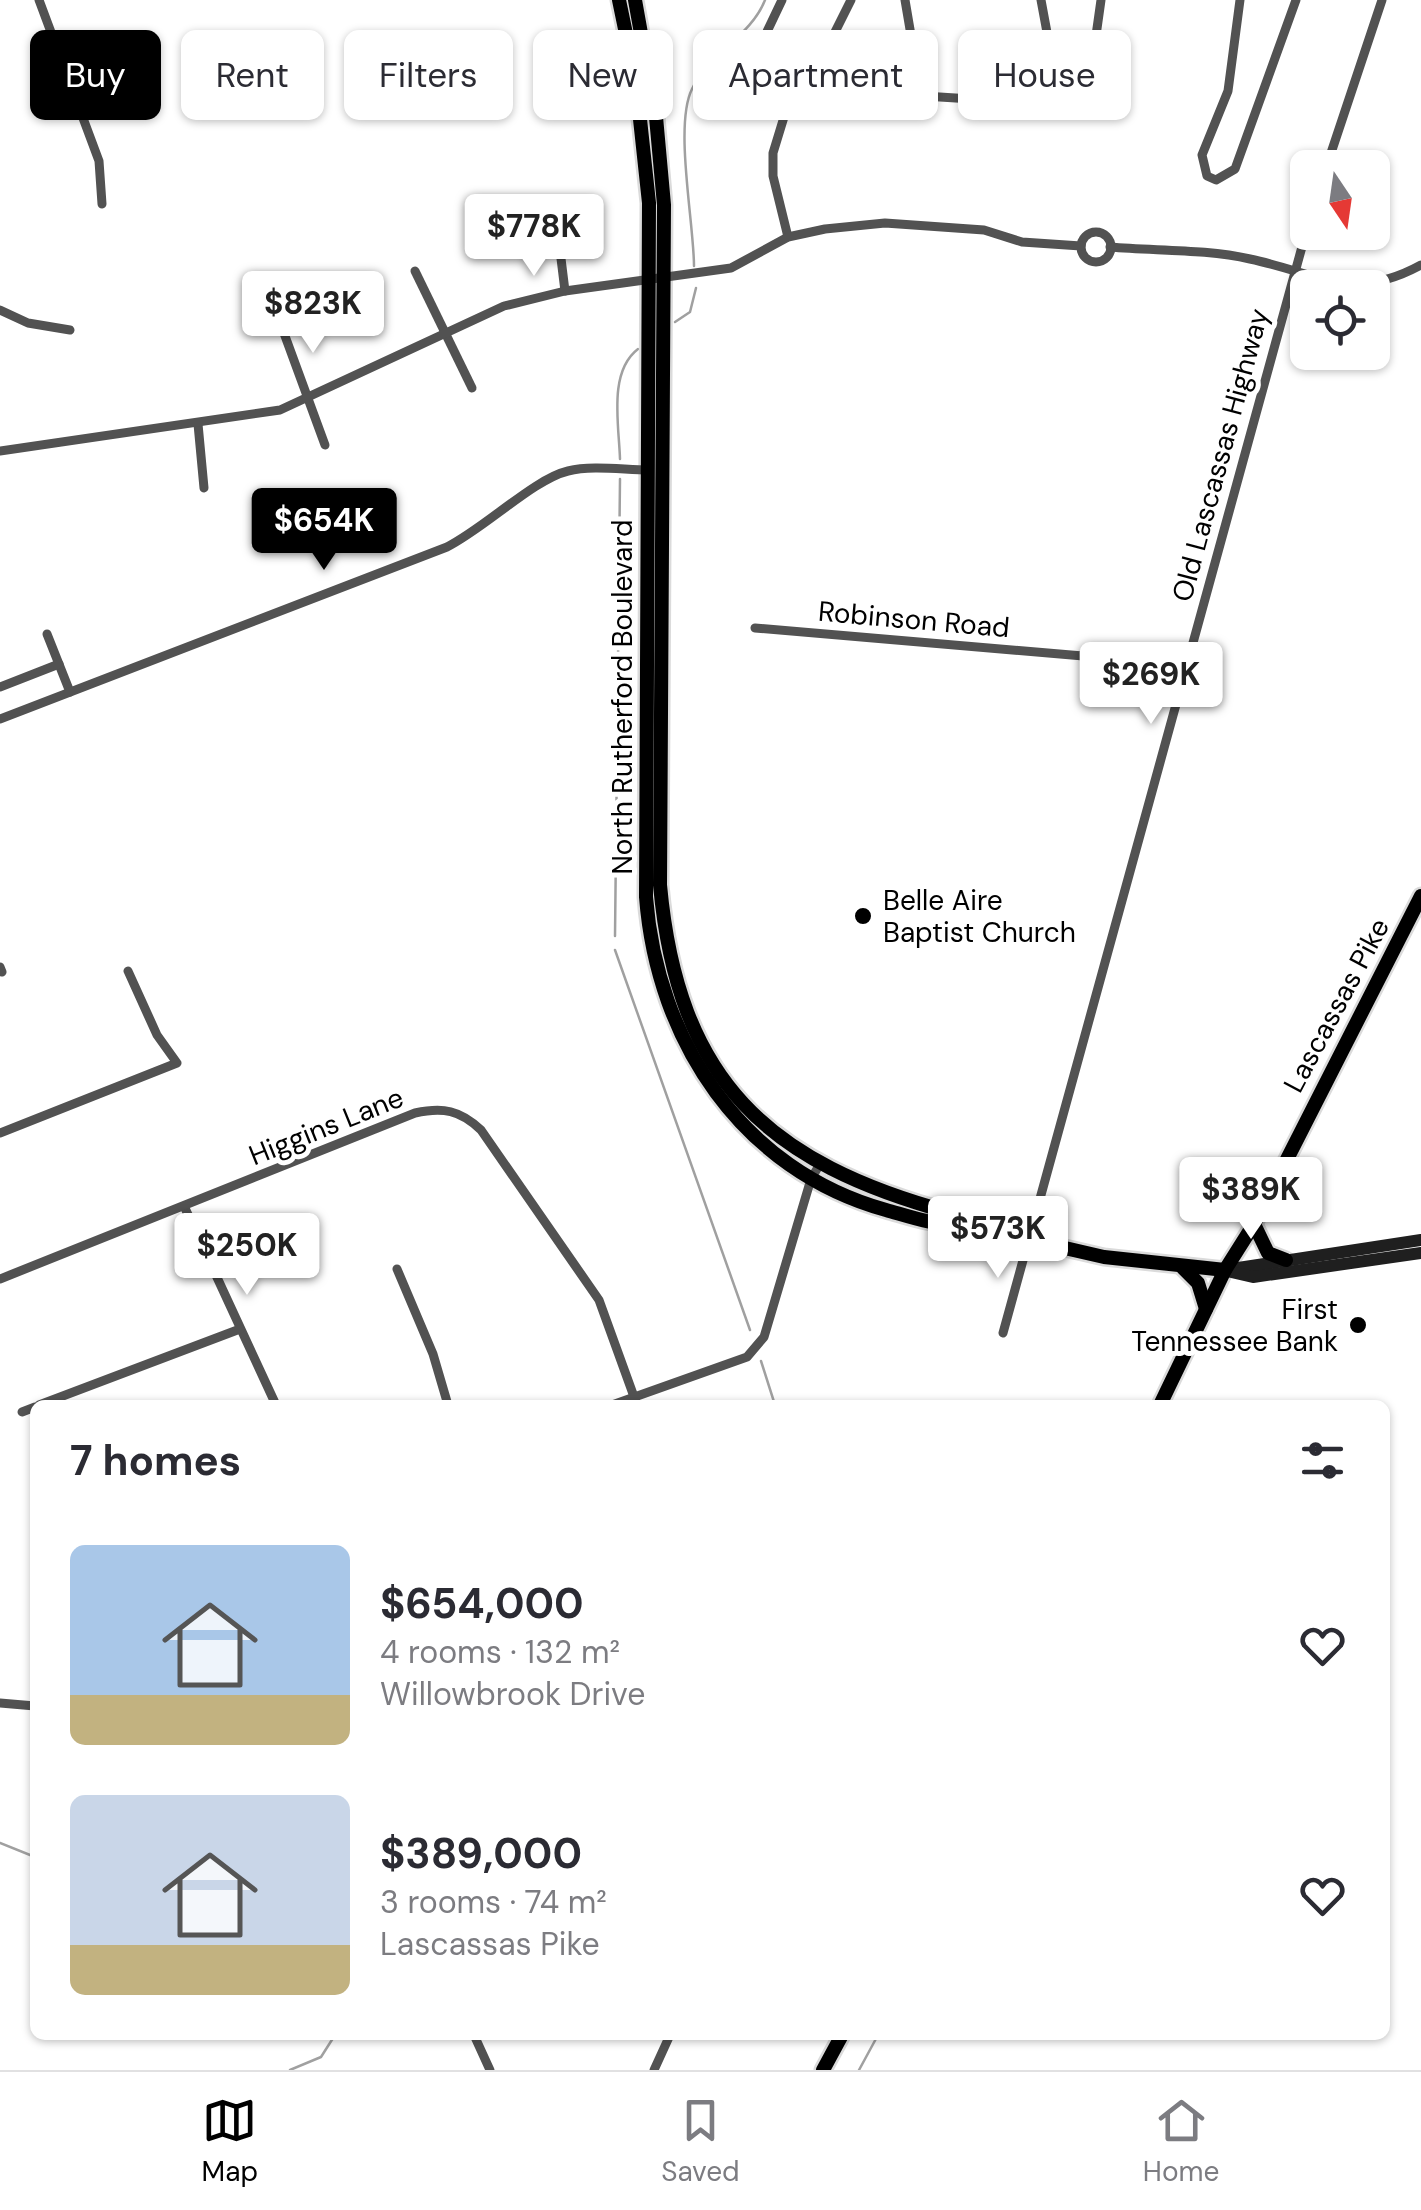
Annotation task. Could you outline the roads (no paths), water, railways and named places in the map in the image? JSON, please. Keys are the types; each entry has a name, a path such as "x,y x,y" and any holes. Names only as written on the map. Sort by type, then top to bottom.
{"main road":[{"name":"North Rutherford Boulevard","path":"619,0 632,30"},
{"name":"North Rutherford Boulevard","path":"636,0 636,30"},
{"name":"North Rutherford Boulevard","path":"642,120 658,280 660,885 672,975 705,1053 751,1114 782,1142 886,1194 952,1213 961,1224"},
{"name":"North Rutherford Boulevard","path":"658,280 648,470 646,897 657,976 694,1062 720,1100 751,1134 811,1179 864,1204 942,1225 961,1224 1104,1258 1224,1270"},
{"name":"Lascassas Pike","path":"1162,1400 1224,1270 1254,1224 1421,896"},
{"path":"1254,1224 1268,1253 1286,1260"},
{"path":"1224,1270 1421,1240"},
{"path":"1224,1270 1271,1275 1421,1253"},
{"path":"1183,1268 1198,1284 1206,1308"},
{"path":"823,2070 839,2040"}],"street":[{"path":"39,0 99,161 102,204"},
{"path":"768,30 782,0"},
{"path":"836,30 851,0"},
{"path":"904,0 909,30"},
{"path":"1041,0 1047,30"},
{"path":"1096,30 1100,0"},
{"path":"1240,0 1228,91 1202,154 1207,176 1216,180 1235,170 1296,0"},
{"path":"1332,150 1382,0"},
{"path":"783,120 773,154 773,176 788,237"},
{"path":"0,451 280,410 504,306 565,291 732,268 788,237 885,224 984,230 1022,242 1081,246"},
{"path":"557,226 565,291"},
{"path":"1098,232 1107,237 1110,247 1104,260 1094,262 1083,254 1081,246 1088,234 1098,232"},
{"path":"1110,247 1250,258 1290,273"},
{"path":"1390,280 1421,265"},
{"path":"415,271 472,388"},
{"name":"Old Lascassas Highway","path":"1003,1334 1290,282"},
{"path":"0,310 28,322 70,330"},
{"path":"282,326 325,445"},
{"path":"198,424 204,488"},
{"path":"0,719 446,547 478,532 534,488 568,471 648,470"},
{"name":"Robinson Road","path":"755,628 1188,665"},
{"path":"47,634 70,692"},
{"path":"0,687 59,664"},
{"path":"0,1133 177,1063 157,1035 128,970"},
{"name":"Higgins Lane","path":"0,1278 414,1113 439,1108 466,1116 481,1130 599,1300 636,1400"},
{"path":"639,1400 747,1357 760,1342 811,1179 820,1164"},
{"path":"184,1206 274,1400"},
{"path":"398,1269 433,1354 447,1400"},
{"path":"53,1400 240,1328"},
{"path":"22,1412 30,1409"},
{"path":"0,1702 30,1705"},
{"path":"476,2040 490,2070"},
{"path":"654,2070 668,2040"}],"waterway":[{"path":"694,266 685,149 687,105 699,77 750,24 765,0"},
{"path":"675,322 690,312 696,288"},
{"path":"620,459 619,385 622,371 638,349"},
{"path":"615,936 620,479"},
{"path":"615,950 750,1330"},
{"path":"761,1361 773,1400"},
{"path":"0,1843 30,1855"},
{"path":"290,2070 321,2057 332,2040"},
{"path":"859,2070 875,2040"}],"place":[{"name":"Belle Aire Baptist Church","path":"863,916"},
{"name":"First Tennessee Bank","path":"1358,1325"}]}
